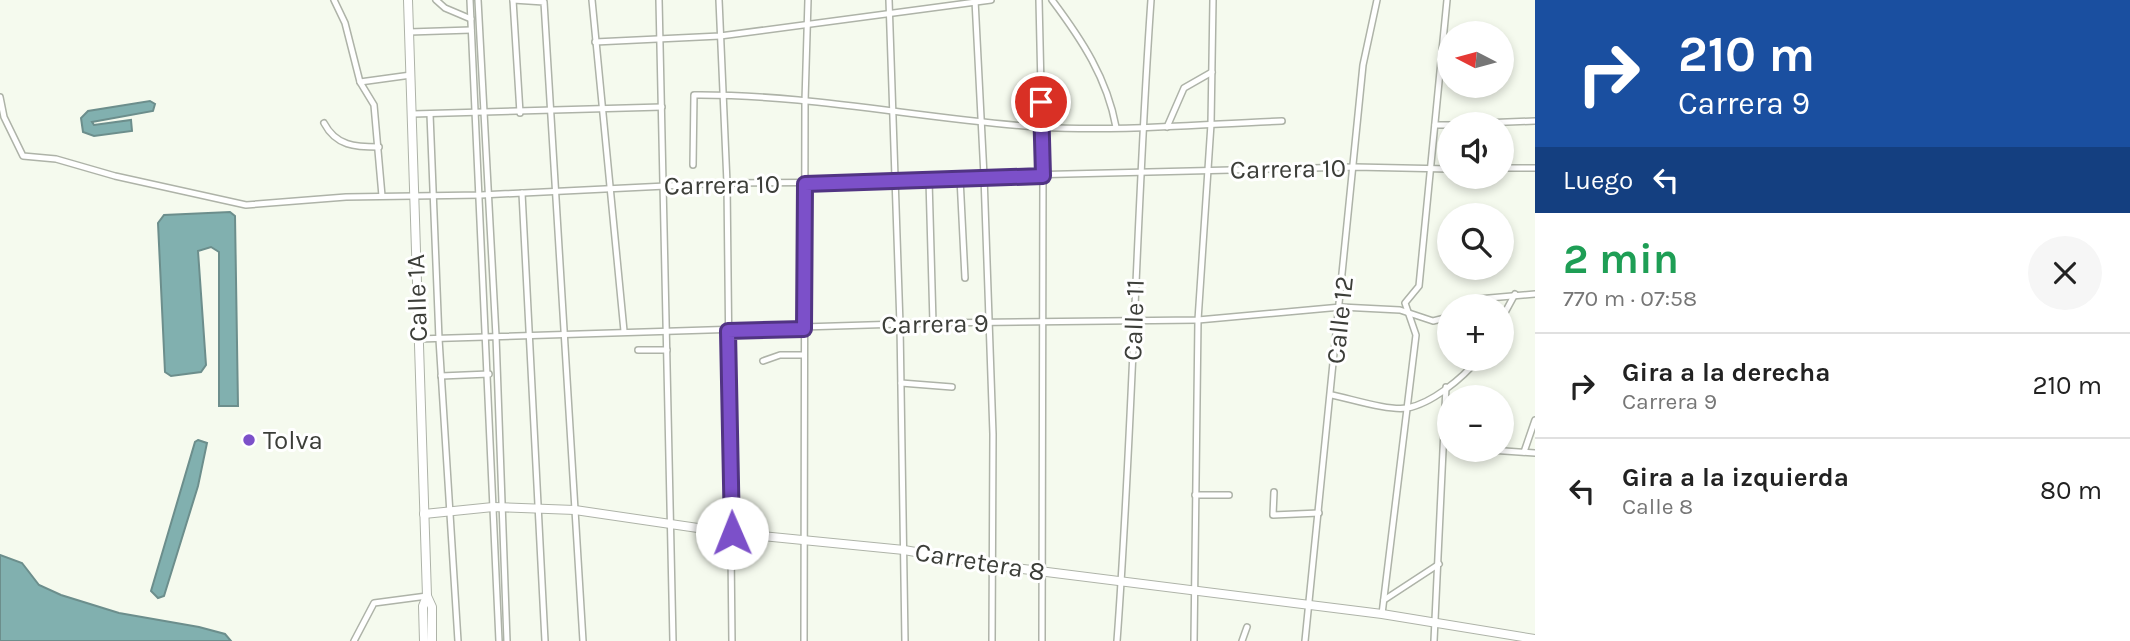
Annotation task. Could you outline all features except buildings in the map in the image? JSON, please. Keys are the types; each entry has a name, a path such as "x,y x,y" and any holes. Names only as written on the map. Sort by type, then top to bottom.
{"street":[{"path":"334,0 345,23 360,82 374,104 382,196"},
{"name":"Calle 1A","path":"408,0 427,596 432,607 432,641"},
{"path":"436,0 445,8 471,19 478,19"},
{"path":"470,0 484,195 499,641"},
{"path":"474,30 478,19 478,0"},
{"path":"520,113 513,0 546,1 562,334 583,641"},
{"path":"592,0 624,331"},
{"path":"659,0 673,641"},
{"path":"719,0 727,183 732,641"},
{"path":"804,641 803,355 808,0"},
{"path":"889,0 900,325 905,641"},
{"path":"596,42 720,36 889,11 991,0"},
{"path":"1039,0 1043,176 1042,641"},
{"path":"1052,0 1088,50 1102,77 1116,127"},
{"name":"Calle 11","path":"1117,641 1131,440 1132,319 1151,0"},
{"path":"1194,641 1198,320 1211,124 1213,0"},
{"name":"Calle 12","path":"1305,641 1341,307 1363,65 1377,0"},
{"path":"1382,614 1416,335 1405,305 1406,298 1419,286 1447,0"},
{"path":"975,1 985,176 993,434 992,641"},
{"path":"409,32 474,30"},
{"path":"1167,127 1184,88 1212,72"},
{"path":"360,82 411,75"},
{"path":"694,165 693,96 723,95 805,101 893,114 1042,127 1142,128 1282,121"},
{"name":"Carrera 10","path":"0,97 4,117 23,156 56,159 115,176 246,205 382,196 484,195 727,183 896,182 985,176 1355,167 1437,169"},
{"path":"413,114 662,107"},
{"path":"430,114 439,339 458,641"},
{"path":"1514,122 1535,121"},
{"path":"324,123 335,139 347,144 379,147"},
{"path":"1514,168 1535,168"},
{"path":"960,178 965,278"},
{"path":"929,180 933,323"},
{"path":"522,193 545,641"},
{"path":"484,195 496,336 507,641"},
{"path":"1515,295 1535,294"},
{"name":"Carrera 9","path":"418,339 933,323 1198,320 1341,307 1393,309 1437,320"},
{"path":"638,350 667,350"},
{"path":"763,361 780,355 803,355"},
{"path":"1448,385 1464,371"},
{"path":"441,376 489,374"},
{"path":"901,383 952,387"},
{"path":"1332,395 1405,408 1421,403 1437,393"},
{"path":"1524,452 1535,419"},
{"path":"1514,451 1535,453"},
{"path":"1434,641 1446,462"},
{"path":"1275,492 1273,515 1319,513"},
{"path":"1195,495 1229,495"},
{"name":"Carretera 8","path":"424,514 493,507 575,510 732,533 904,550 1041,572 1382,614 1535,639"},
{"path":"1384,600 1439,564"},
{"path":"354,641 374,603 427,596"},
{"name":"Calle 1A","path":"424,641 423,606 427,596"},
{"path":"1242,641 1247,627"}],"water":[{"path":"150,101 155,104 153,111 92,122 94,125 131,120 132,131 94,136 83,132 81,118 88,111"},
{"path":"230,212 235,216 238,406 219,406 219,252 211,247 198,251 206,365 201,372 171,376 165,372 158,223 164,215"},
{"path":"198,440 207,443 198,486 164,596 158,598 151,591 195,442"},
{"path":"0,555 22,563 39,585 61,595 119,613 225,634 231,641 0,641"}],"place":[{"name":"Tolva","path":"249,440"}],"route":[{"path":"732,533 728,331 804,329 805,184 1043,176 1041,102"}]}
